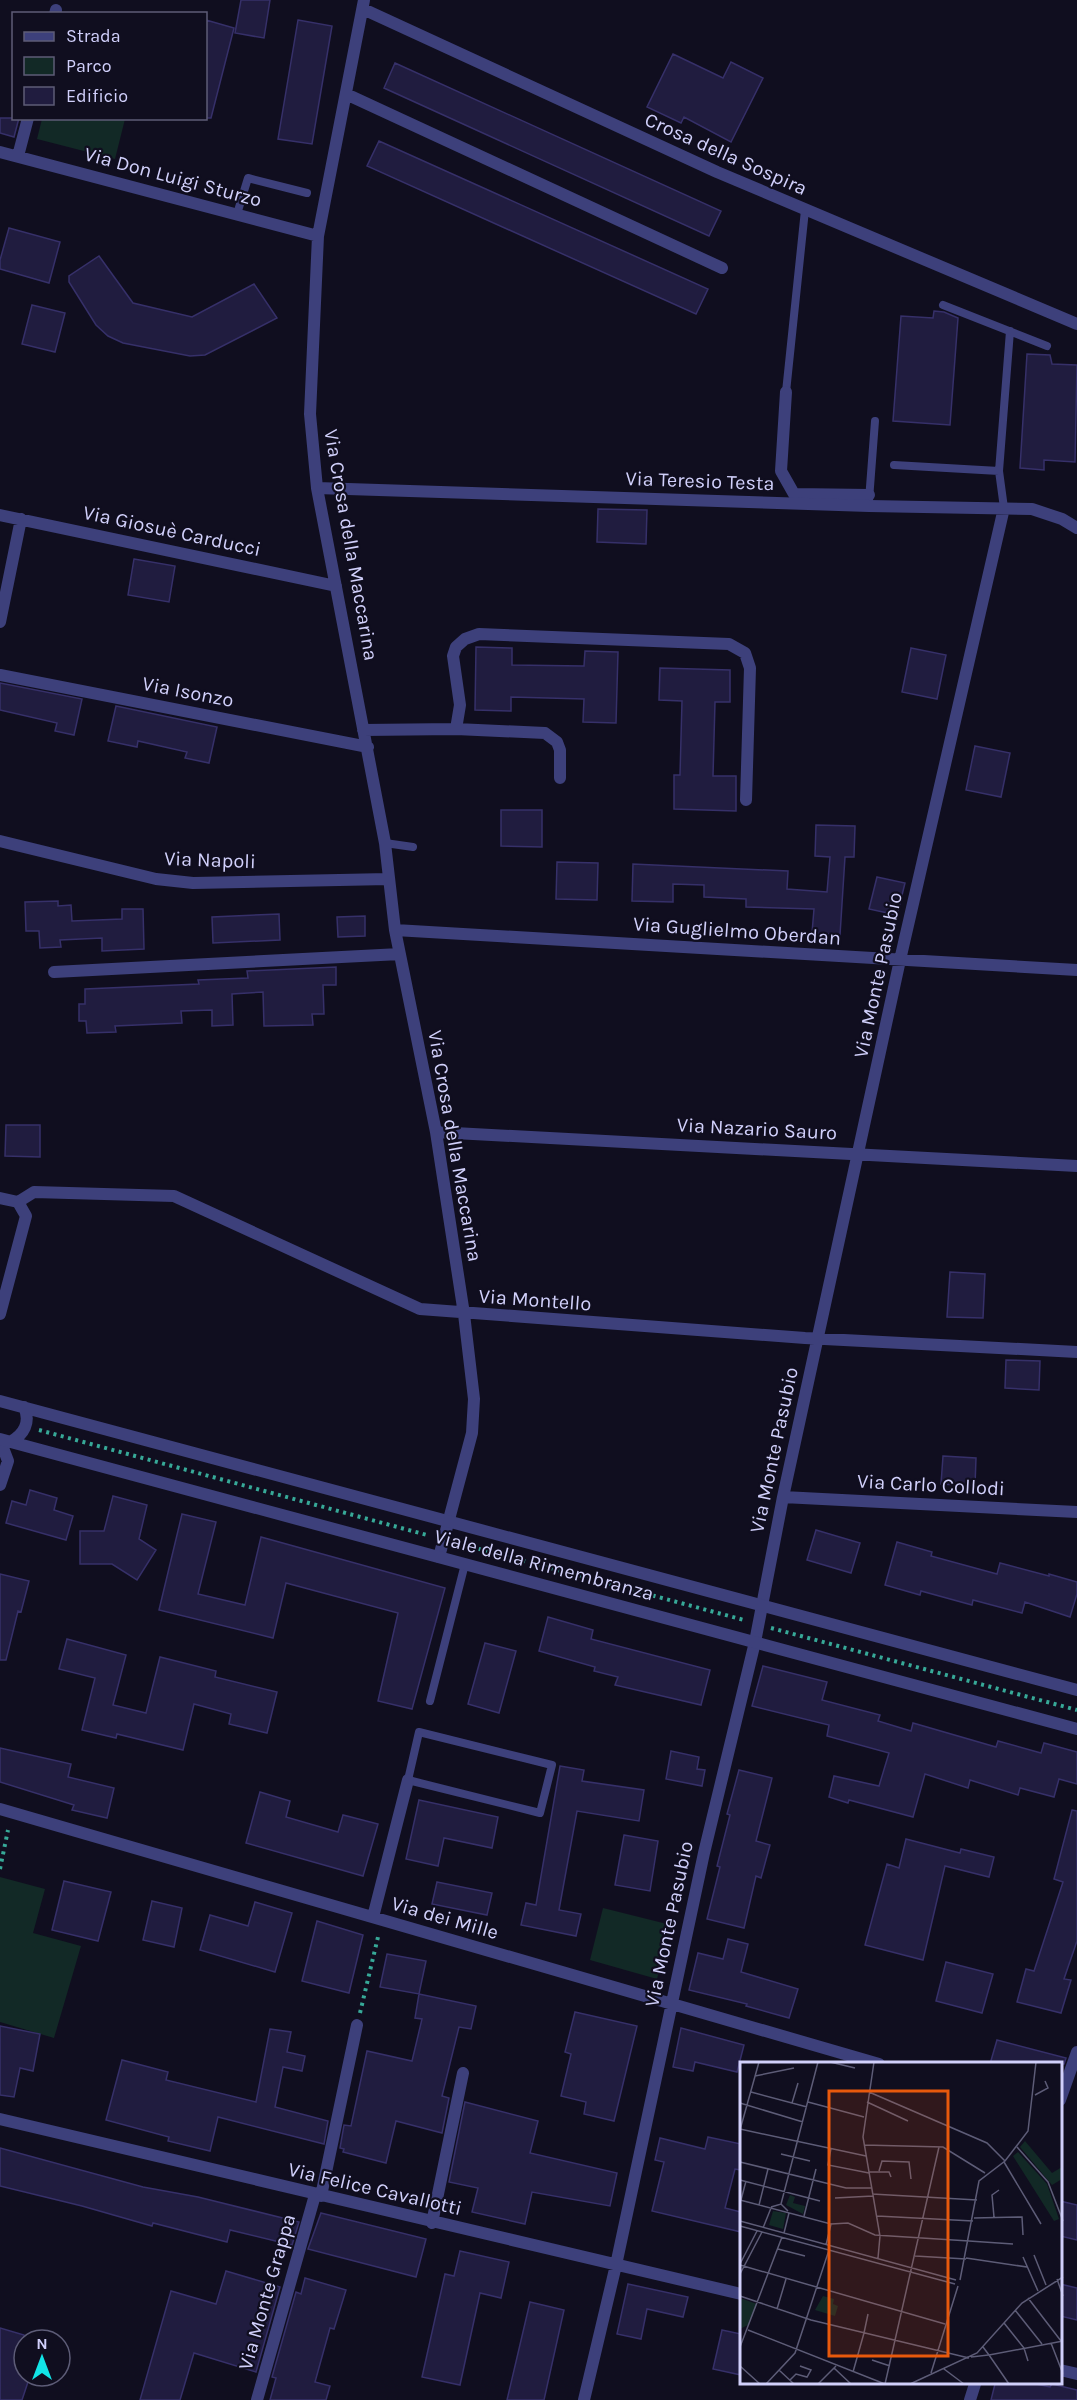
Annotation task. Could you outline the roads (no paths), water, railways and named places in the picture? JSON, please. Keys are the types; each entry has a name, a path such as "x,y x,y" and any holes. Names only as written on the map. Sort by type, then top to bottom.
{"street":[{"name":"Via Crosa della Maccarina","path":"364,5 318,236 310,414 317,488 368,747 385,843 395,930 436,1132 464,1314 475,1415 439,1557"},
{"name":"Crosa della Sospira","path":"364,5 717,172 1077,324"},
{"path":"346,94 722,268"},
{"path":"18,156 27,120"},
{"name":"Via Don Luigi Sturzo","path":"0,152 318,236"},
{"path":"786,392 781,471 794,494 869,501"},
{"name":"Via Teresio Testa","path":"317,488 869,501 1032,509 1062,519 1077,528"},
{"name":"Via Monte Pasubio","path":"584,2400 616,2265 704,1853 755,1642 783,1497 900,960 1004,508"},
{"name":"Via Giosuè Carducci","path":"0,515 336,586"},
{"path":"0,622 21,519"},
{"path":"456,729 460,705 453,656 456,647 465,639 478,634 729,644 745,653 750,668 746,800"},
{"name":"Via Isonzo","path":"0,675 368,747"},
{"path":"363,730 456,729 545,733 557,742 560,750 560,778"},
{"name":"Via Napoli","path":"0,841 156,879 193,883 388,879"},
{"name":"Via Guglielmo Oberdan","path":"395,930 1077,970"},
{"path":"54,972 400,954"},
{"name":"Via Nazario Sauro","path":"436,1132 1077,1166"},
{"name":"Via Montello","path":"18,1202 34,1192 174,1196 420,1310 818,1338 1077,1352"},
{"path":"0,1198 18,1202 26,1216 0,1314"},
{"name":"Viale della Rimembranza","path":"0,1401 1077,1690"},
{"path":"0,1485 8,1461 3,1440 22,1433 27,1413 24,1407"},
{"name":"Viale della Rimembranza","path":"3,1440 1077,1730"},
{"name":"Via Carlo Collodi","path":"783,1497 1077,1512"},
{"path":"373,1917 408,1780"},
{"name":"Via dei Mille","path":"0,1809 872,2062"},
{"name":"Via Monte Grappa","path":"257,2400 318,2196 357,2025"},
{"path":"1062,2094 1077,2052"},
{"path":"432,2223 463,2073"},
{"name":"Via Felice Cavallotti","path":"0,2119 432,2223 740,2294"},
{"path":"1062,2370 1077,2374"},
{"path":"970,2400 975,2385"}],"lane":[{"path":"237,214 248,178 307,193"},
{"path":"786,392 805,210"},
{"path":"943,305 1047,346"},
{"path":"1004,508 999,471 1010,332"},
{"path":"869,501 874,421"},
{"path":"894,465 999,471"},
{"path":"385,843 413,847"},
{"path":"430,1701 465,1564"},
{"path":"419,1732 552,1765 540,1813 408,1780 419,1732"}]}
